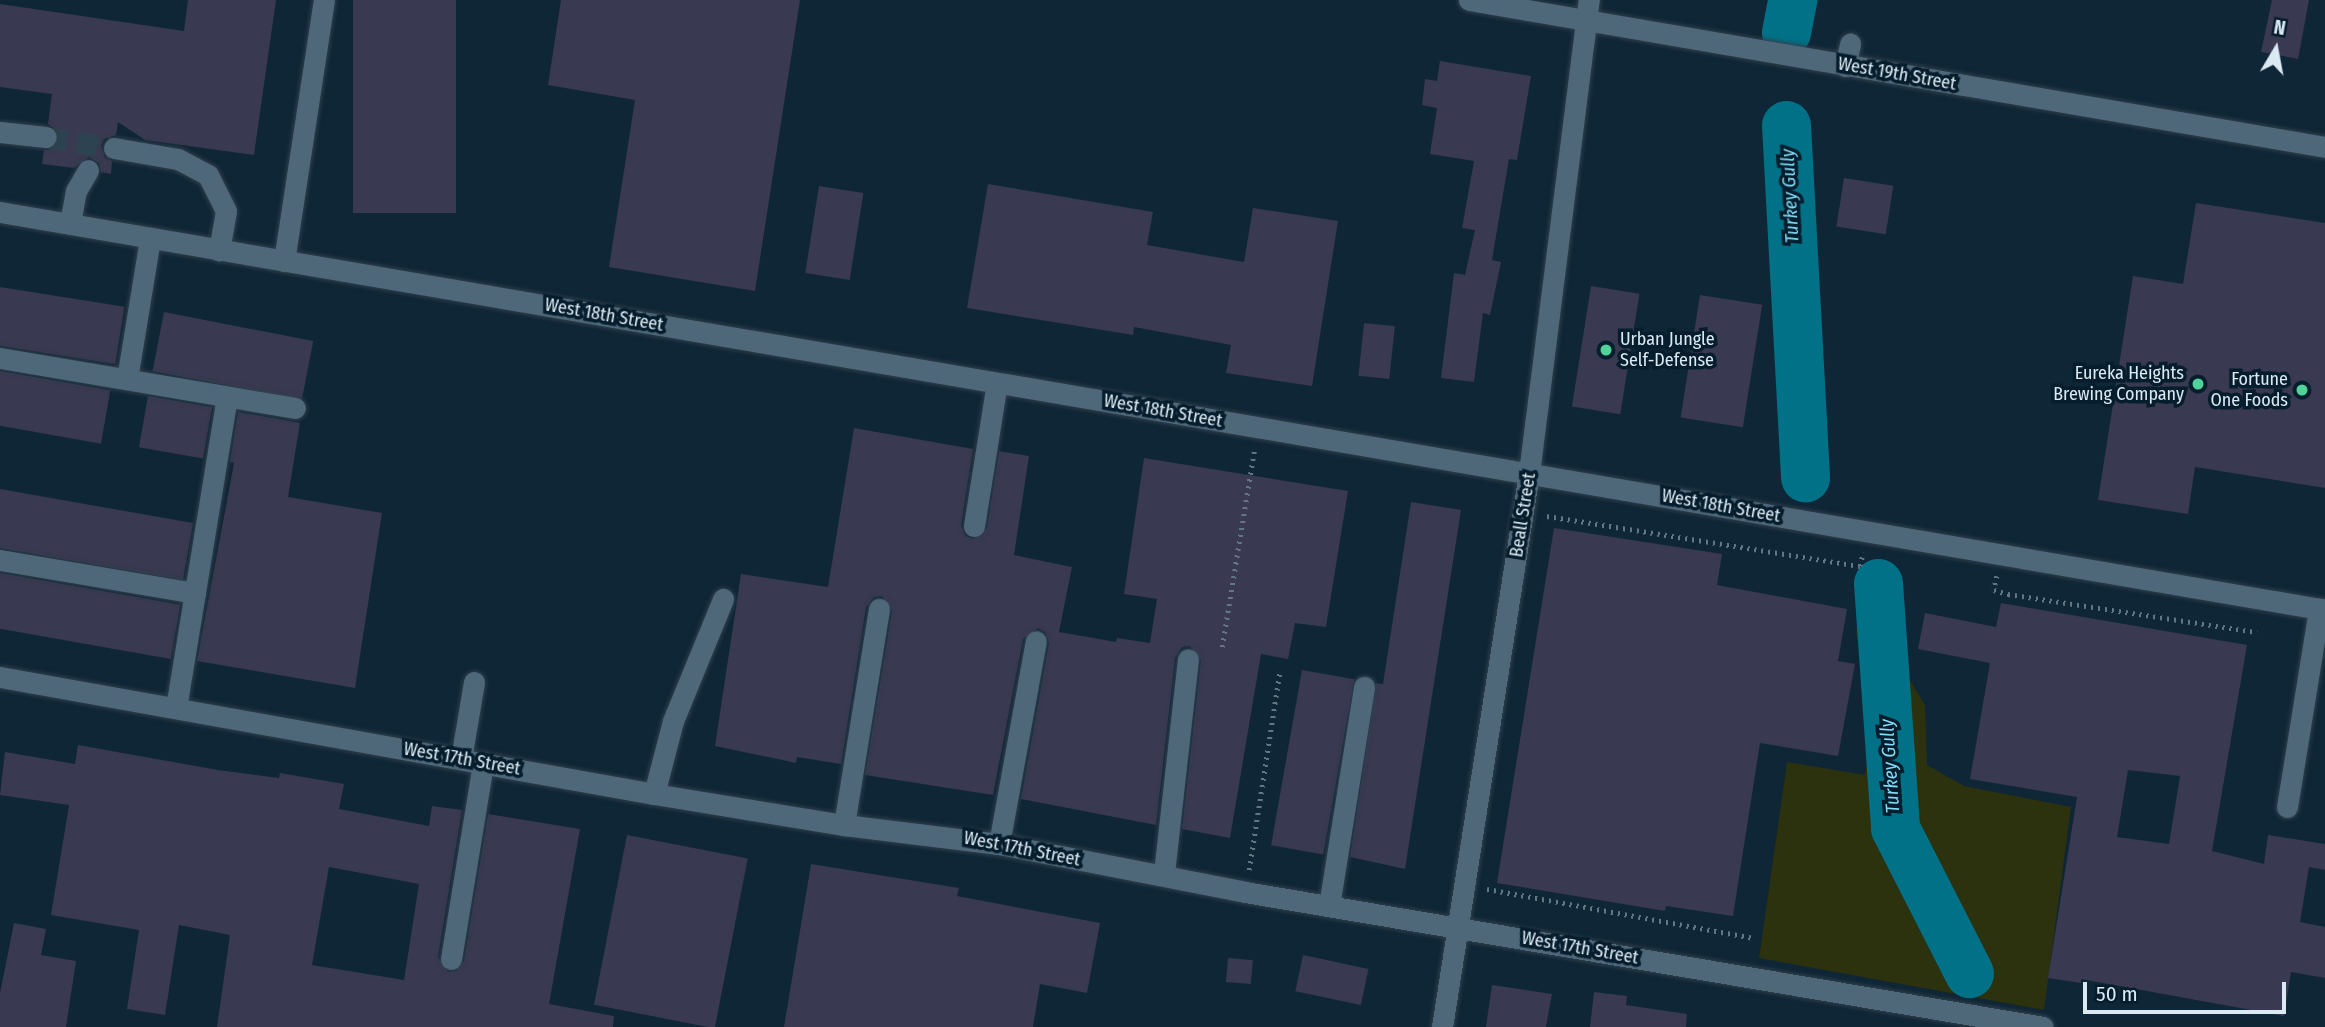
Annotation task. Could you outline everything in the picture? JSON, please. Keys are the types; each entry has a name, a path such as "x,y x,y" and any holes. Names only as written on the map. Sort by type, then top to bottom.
{"street":[{"path":"284,261 324,0"},
{"name":"West 19th Street","path":"1469,0 1588,10 1845,66 2325,147"},
{"name":"Beall Street","path":"1442,1027 1530,473 1588,10"},
{"path":"1845,66 1850,44"},
{"path":"0,132 46,137"},
{"path":"114,148 178,159 208,175 226,211 219,250"},
{"path":"70,224 76,191 89,170"},
{"name":"West 18th Street","path":"0,212 2322,609"},
{"path":"127,379 150,238"},
{"path":"0,358 295,408"},
{"path":"974,526 997,383"},
{"path":"176,708 227,397"},
{"path":"0,560 195,593"},
{"path":"654,794 673,721 723,599"},
{"path":"844,825 878,609"},
{"path":"2287,807 2322,609"},
{"path":"999,844 1036,641"},
{"path":"1164,873 1188,659"},
{"name":"West 17th Street","path":"0,677 654,794 844,825 999,844 1164,873 1245,892 2033,1025"},
{"path":"461,759 474,682"},
{"path":"1329,906 1364,687"},
{"path":"451,959 483,763"}],"path":[{"path":"1222,647 1258,427"},
{"path":"1547,514 1860,566 1866,531"},
{"path":"2001,554 1994,590 2257,632"},
{"path":"1245,892 1280,670"},
{"path":"1487,890 1753,938"}],"green space":[{"path":"1867,573 1900,580 1896,657 1925,705 1927,765 1964,786 2071,807 2044,1010 1759,958 1787,762 1865,775 1878,704 1856,633"}],"building":[{"path":"188,0 276,0 254,155 145,140 118,122 116,135 104,139 101,146 105,158 112,161 111,174 101,172 99,163 89,157 74,168 42,164 44,150 52,149 59,139 58,131 48,124 52,94 0,87 0,4 184,31"},
{"path":"353,0 456,0 456,213 353,213"},
{"path":"561,0 800,0 755,291 609,267 635,100 548,85"},
{"path":"2272,0 2309,0 2298,59 2261,52"},
{"path":"1440,61 1531,76 1517,160 1509,159 1492,260 1501,262 1490,315 1483,313 1474,382 1441,378 1454,273 1465,275 1475,230 1462,228 1474,161 1430,154 1437,108 1422,105 1425,79 1437,81"},
{"path":"1844,178 1893,186 1886,234 1836,226"},
{"path":"988,184 1153,212 1147,245 1244,262 1253,208 1338,221 1312,386 1226,373 1231,345 1134,327 1133,335 967,308"},
{"path":"819,186 863,193 850,280 805,273"},
{"name":"Eureka Heights Brewing Company","path":"2196,203 2325,223 2325,488 2195,467 2188,514 2098,500 2133,276 2183,284"},
{"name":"Urban Jungle Self-Defense","path":"1591,286 1639,294 1620,414 1572,406"},
{"path":"0,287 124,307 115,364 0,346"},
{"path":"1700,295 1762,305 1743,427 1681,417"},
{"path":"164,312 313,341 302,400 153,371"},
{"path":"1364,323 1395,326 1389,379 1358,376"},
{"path":"0,371 110,390 101,444 0,426"},
{"path":"148,396 212,407 203,458 139,447"},
{"path":"238,412 300,423 288,497 382,513 355,688 197,661 234,463 230,462"},
{"path":"854,428 973,449 961,525 965,536 973,539 987,528 999,451 1029,456 1014,555 1072,567 1059,632 1116,642 1117,638 1150,643 1157,599 1124,594 1144,458 1348,491 1326,627 1295,623 1288,659 1261,654 1230,838 1182,829 1201,660 1190,646 1182,647 1175,658 1156,825 1021,799 1049,643 1045,632 1038,628 1023,639 993,795 865,775 892,611 882,596 874,597 866,607 841,764 797,757 796,763 715,746 741,574 828,587"},
{"path":"0,489 193,523 183,580 0,548"},
{"path":"1411,502 1461,510 1405,869 1350,857 1376,683 1383,684"},
{"path":"1554,528 1722,554 1717,585 1847,609 1838,661 1855,664 1838,756 1760,743 1733,916 1666,906 1665,911 1497,883"},
{"path":"0,573 180,605 171,659 0,629"},
{"path":"2001,603 2247,645 2212,851 2264,864 2268,835 2325,844 2325,870 2309,867 2300,922 2325,927 2325,978 2291,972 2284,1016 2081,979 2081,983 2048,978 2077,797 1970,779 1990,663 1918,649 1925,613 1996,627","holes":["2128,770 2180,776 2169,844 2117,837"]},
{"path":"1302,670 1354,679 1323,854 1271,845"},
{"path":"78,745 218,770 279,778 280,773 344,784 339,809 429,826 432,806 462,810 438,957 448,972 456,971 464,961 488,814 580,829 549,1004 614,1016 613,1027 217,1027 230,935 179,925 165,1015 127,1009 139,930 51,915 69,805 0,795 5,752 75,764","holes":["329,867 419,884 404,980 312,965"]},
{"path":"627,835 748,858 715,1027 594,1005"},
{"path":"811,864 959,888 957,896 1100,923 1087,993 1040,984 1033,1027 784,1027"},
{"path":"14,923 46,929 41,955 76,961 66,1027 0,1027 0,993"},
{"path":"1303,955 1369,969 1361,1005 1295,991"},
{"path":"1228,958 1253,960 1251,984 1226,982"},
{"path":"1492,985 1552,994 1546,1027 1486,1027"},
{"path":"1594,992 1627,996 1626,1005 1687,1014 1686,1027 1590,1027"}],"waterway":[{"name":"Turkey Gully","path":"1786,32 1792,0"},
{"name":"Turkey Gully","path":"1786,125 1805,477"},
{"name":"Turkey Gully","path":"1878,583 1895,828 1969,973"}],"tunnel":[{"path":"46,137 114,148"}],"place":[{"name":"Urban Jungle Self-Defense","path":"1606,350"},
{"name":"Eureka Heights Brewing Company","path":"2198,384"},
{"name":"Fortune One Foods","path":"2302,390"}]}
